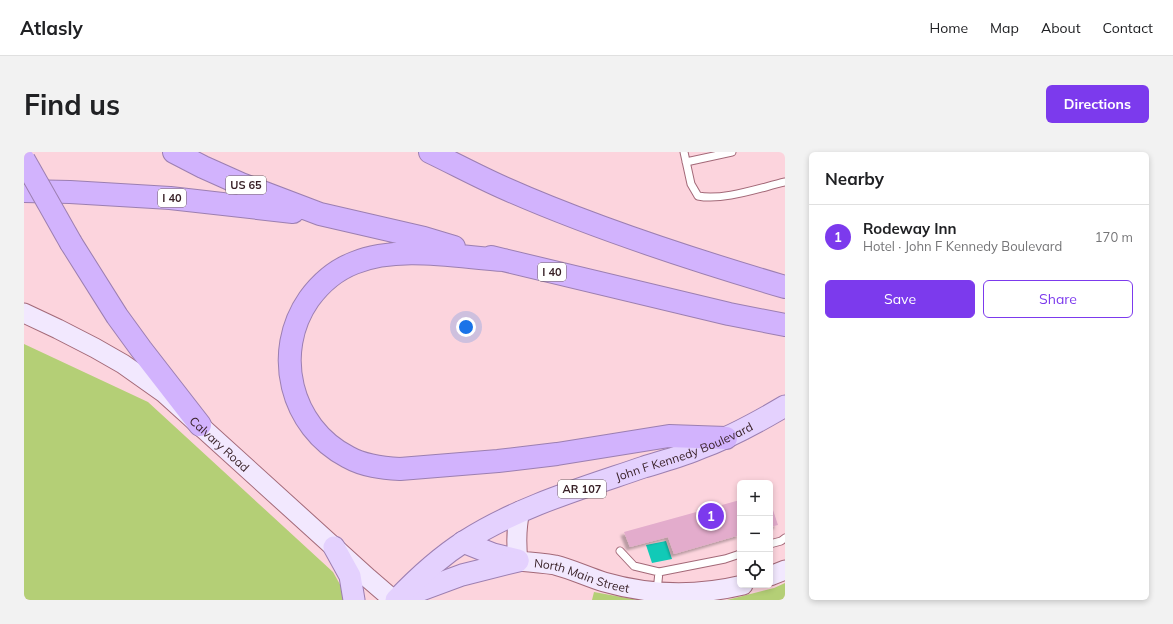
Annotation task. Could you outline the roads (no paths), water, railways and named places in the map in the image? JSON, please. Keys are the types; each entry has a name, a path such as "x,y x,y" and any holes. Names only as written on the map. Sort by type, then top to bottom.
{"highway":[{"name":"US 65","path":"174,152 241,184 320,214"},
{"path":"430,152 504,188 661,249 785,287"},
{"path":"24,160 71,243 117,316 200,425"},
{"name":"I 40","path":"24,191 70,192 170,198 320,214 424,238 504,260 785,326"},
{"path":"504,260 426,254 385,255 353,263 338,271 323,283 304,306 297,321 291,339 289,356 290,375 294,395 301,412 321,438 349,458 385,468 400,469 498,461 557,454 669,436 726,438"}],"main road":[{"name":"Calvary Road","path":"24,313 96,348 123,364 164,393 377,586 390,597 397,600"},
{"name":"John F Kennedy Boulevard","path":"397,600 409,586 439,560 463,542 520,511 700,449 758,422 785,406"},
{"name":"North Main Street","path":"520,511 516,539 518,560 556,566 632,589 657,592 699,592 737,586"},
{"path":"463,542 499,556 518,560"},
{"path":"334,547 350,576 354,600"},
{"path":"397,600 462,575 518,560"},
{"path":"773,575 785,570"}],"lane":[{"path":"684,152 691,184 698,196 718,198 785,182"},
{"path":"686,162 730,152"},
{"path":"773,543 785,538"},
{"path":"620,551 634,566 659,572 725,559 737,555"},
{"path":"657,592 659,572"}],"place":[{"name":"Rodeway Inn","path":"711,516"}]}
